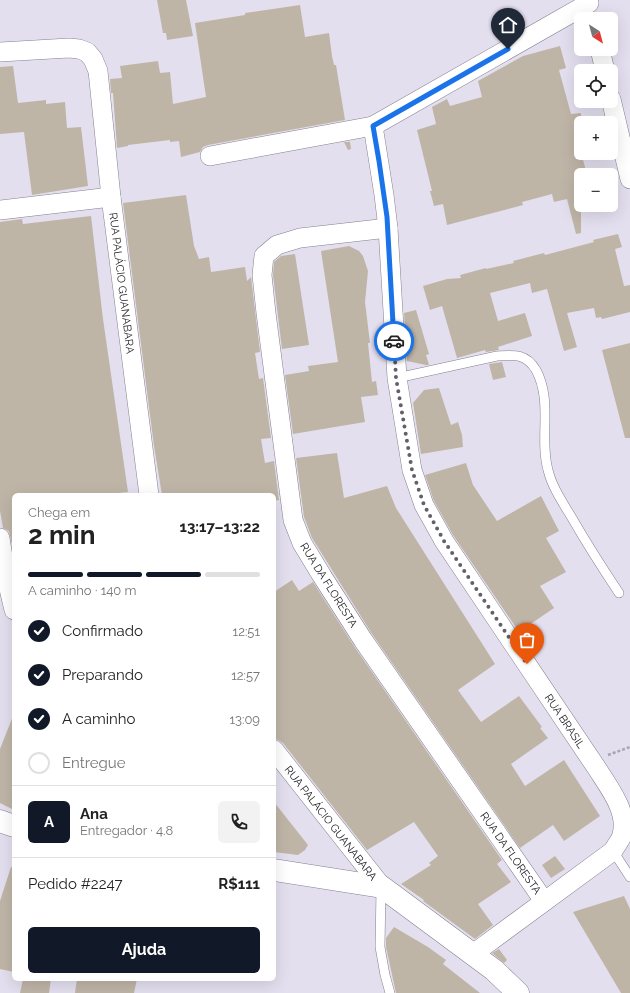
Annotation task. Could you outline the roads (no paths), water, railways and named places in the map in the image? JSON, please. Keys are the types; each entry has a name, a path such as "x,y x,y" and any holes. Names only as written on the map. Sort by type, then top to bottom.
{"street":[{"path":"210,156 373,126 590,7"},
{"name":"RUA PALÁCIO GUANABARA","path":"0,52 69,48 79,49 87,52 93,59 98,71 149,493"},
{"path":"613,108 630,179"},
{"name":"RUA BRASIL","path":"373,126 388,228 396,378 412,470 424,505 444,541 617,800 624,819 622,837 613,851 544,901"},
{"path":"0,210 112,197"},
{"name":"RUA DA FLORESTA","path":"388,228 300,238 277,245 264,256 262,275 266,313 293,520 302,543 363,640 544,901 473,954"},
{"path":"0,538 12,602"},
{"name":"RUA PALÁCIO GUANABARA","path":"276,753 382,887"},
{"path":"0,822 12,825"},
{"path":"276,870 382,887 494,970 518,993"}],"lane":[{"path":"396,378 497,356 513,355 523,357 531,363 536,371 543,392 545,406 547,469 551,481 619,593"},
{"path":"613,851 630,877"},
{"name":"RUA PALÁCIO GUANABARA","path":"382,887 380,948 390,993"}]}
